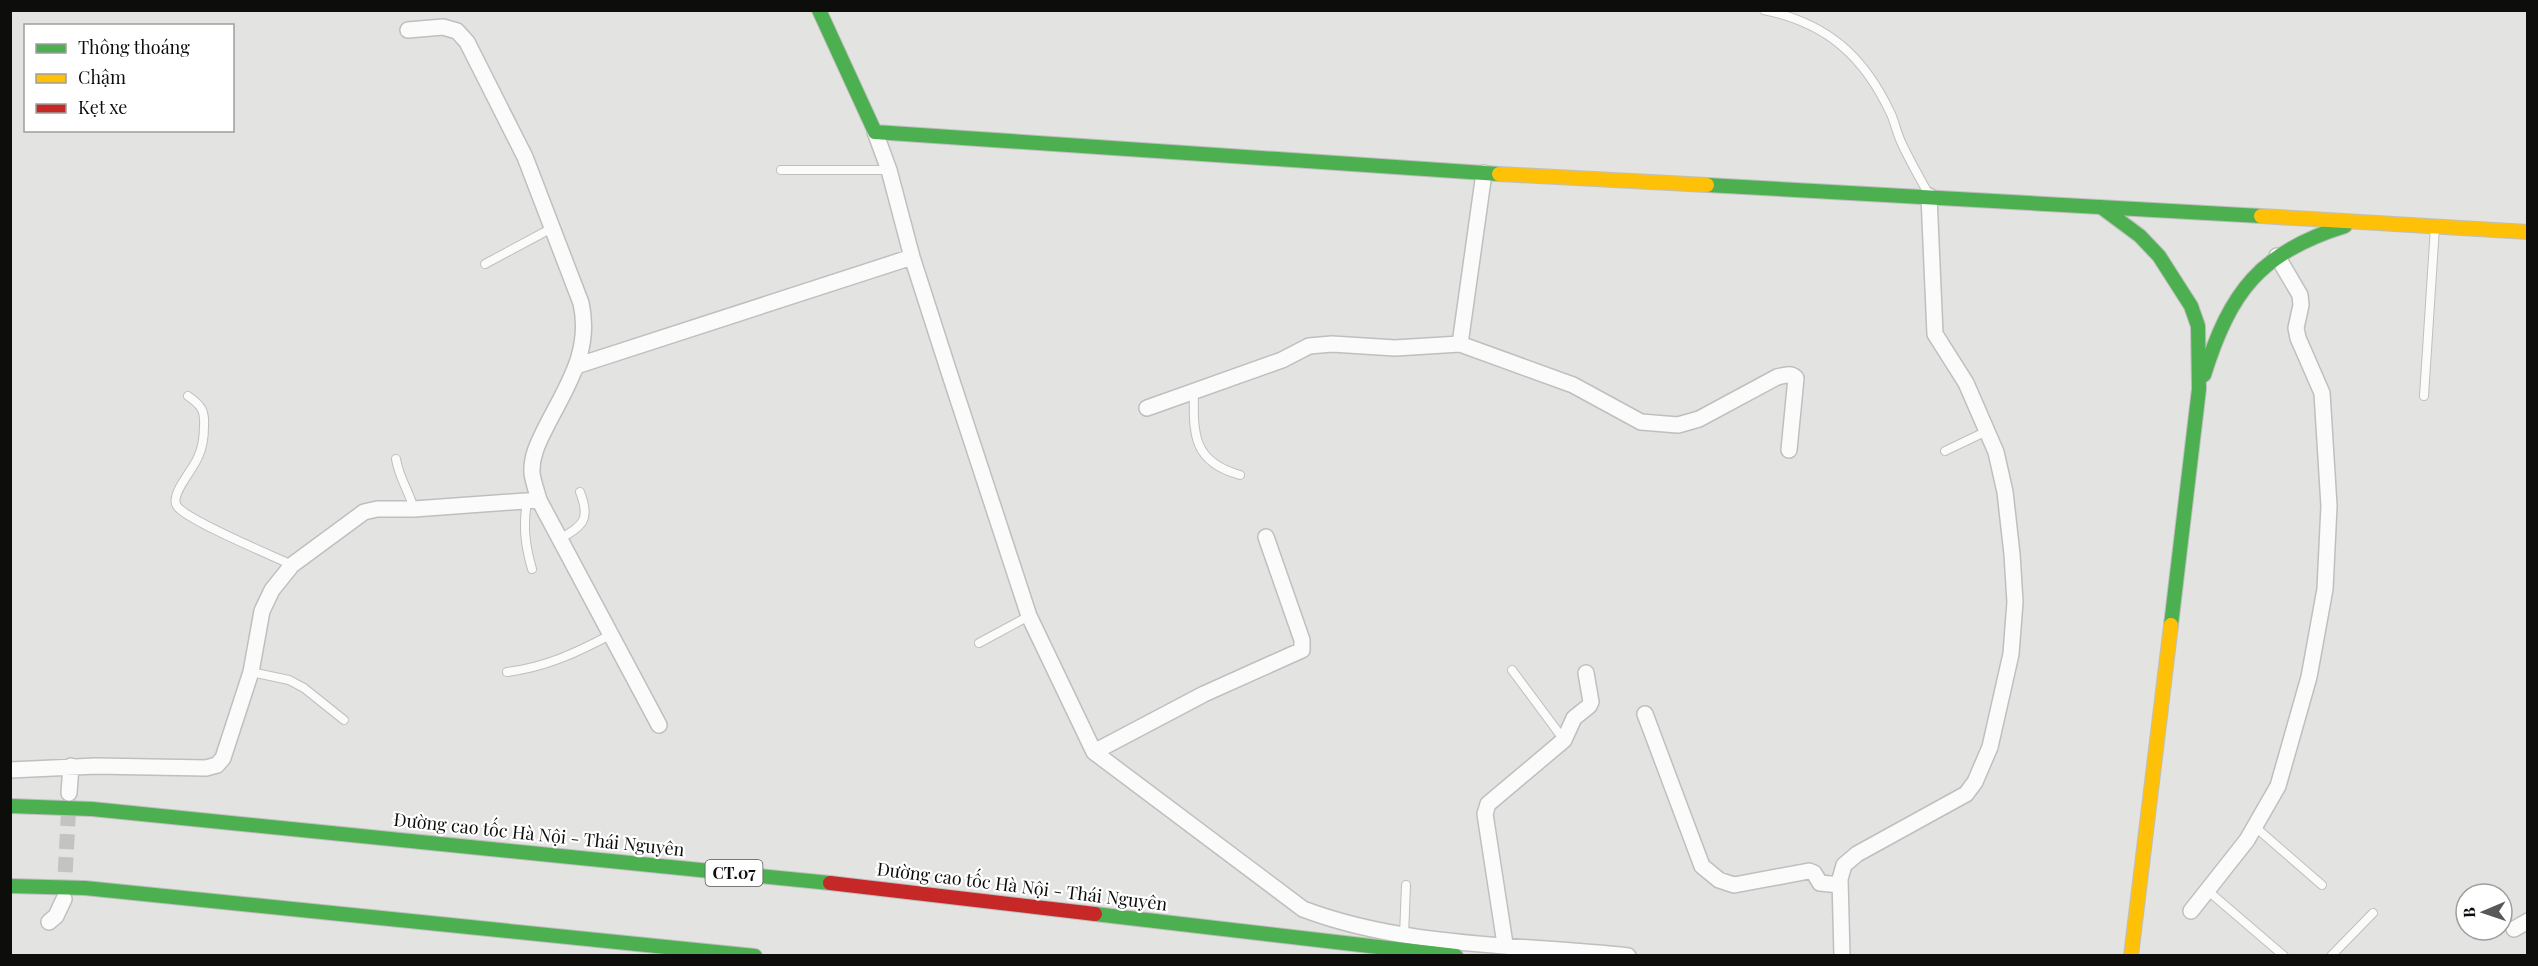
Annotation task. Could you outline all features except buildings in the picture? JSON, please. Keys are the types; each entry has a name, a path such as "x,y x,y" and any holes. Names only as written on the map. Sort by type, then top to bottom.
{"main road":[{"path":"819,10 875,132 1484,173 1929,196 2528,232"},
{"path":"2101,207 2140,236 2159,256 2191,306 2198,326 2199,389 2132,956"},
{"path":"2199,389 2220,327 2237,297 2260,271 2286,249 2326,231 2360,222"},
{"name":"Đường cao tốc Hà Nội - Thái Nguyên","path":"10,806 92,808 859,886 1456,956"},
{"path":"10,886 85,888 754,956"}],"street":[{"path":"408,30 443,27 457,31 467,42 525,157 581,303 586,323 584,344 576,366 535,449 532,473 533,501 560,540 659,725"},
{"path":"875,132 889,170 912,257 1029,616 1094,752 1303,909 1339,923 1404,936 1628,956"},
{"path":"1460,344 1484,173"},
{"path":"1842,956 1840,885 1844,865 1857,854 1966,794 1975,782 1990,747 2011,654 2015,602 2005,492 1996,452 1966,383 1935,334 1929,196"},
{"path":"2191,911 2247,840 2278,786 2309,677 2325,589 2329,506 2322,393 2298,339 2296,328 2301,305 2300,295 2277,256"},
{"path":"576,366 912,257"},
{"path":"1148,408 1282,360 1309,346 1332,344 1395,348 1460,344 1573,385 1641,422 1678,425 1699,420 1777,377 1788,374 1796,378 1789,450"},
{"path":"10,770 71,766 206,768 216,765 223,758 251,672 262,611 272,590 292,565 364,512 377,509 414,509 533,501"},
{"path":"1094,752 1204,694 1302,650 1302,640 1266,537"},
{"path":"1505,944 1485,814 1488,804 1564,740 1574,718 1587,709 1591,702 1586,673"},
{"path":"1645,714 1702,866 1719,880 1734,885 1809,871 1814,873 1820,883 1840,885"},
{"path":"69,793 71,766"},
{"path":"49,922 56,916 64,899"}],"lane":[{"path":"1764,10 1790,15 1846,47 1871,78 1891,114 1900,142 1929,196"},
{"path":"781,170 889,170"},
{"path":"2424,396 2435,226"},
{"path":"485,264 552,228"},
{"path":"1194,391 1196,440 1221,470 1240,476"},
{"path":"188,396 199,404 205,413 204,442 198,460 178,488 175,501 177,507 200,522 292,565"},
{"path":"1945,451 1987,431"},
{"path":"396,459 399,476 410,493 414,509"},
{"path":"560,540 584,520 587,508 580,492"},
{"path":"532,569 525,545 523,523 533,501"},
{"path":"979,643 1029,616"},
{"path":"507,672 534,669 561,660 610,636"},
{"path":"1512,670 1564,740"},
{"path":"251,672 289,680 304,688 344,720"},
{"path":"2254,826 2322,885"},
{"path":"1404,936 1406,885"},
{"path":"2207,890 2284,956"},
{"path":"2331,956 2373,913"}],"tunnel":[{"path":"64,895 69,802"}],"traffic: fast":[{"path":"819,10 875,132 1499,174"},
{"path":"1707,185 2261,216"},
{"path":"2101,207 2140,236 2159,256 2191,306 2198,326 2199,389 2171,625"},
{"path":"2204,375 2225,320 2252,279 2291,249 2316,236 2345,226"},
{"path":"10,806 92,809 830,883"},
{"path":"10,886 85,888 755,956"},
{"path":"1095,914 1456,956"}],"traffic: slow":[{"path":"1499,174 1707,185"},
{"path":"2261,216 2528,232"},
{"path":"2131,956 2171,625"}],"traffic: jam":[{"path":"830,883 1095,914"}]}
